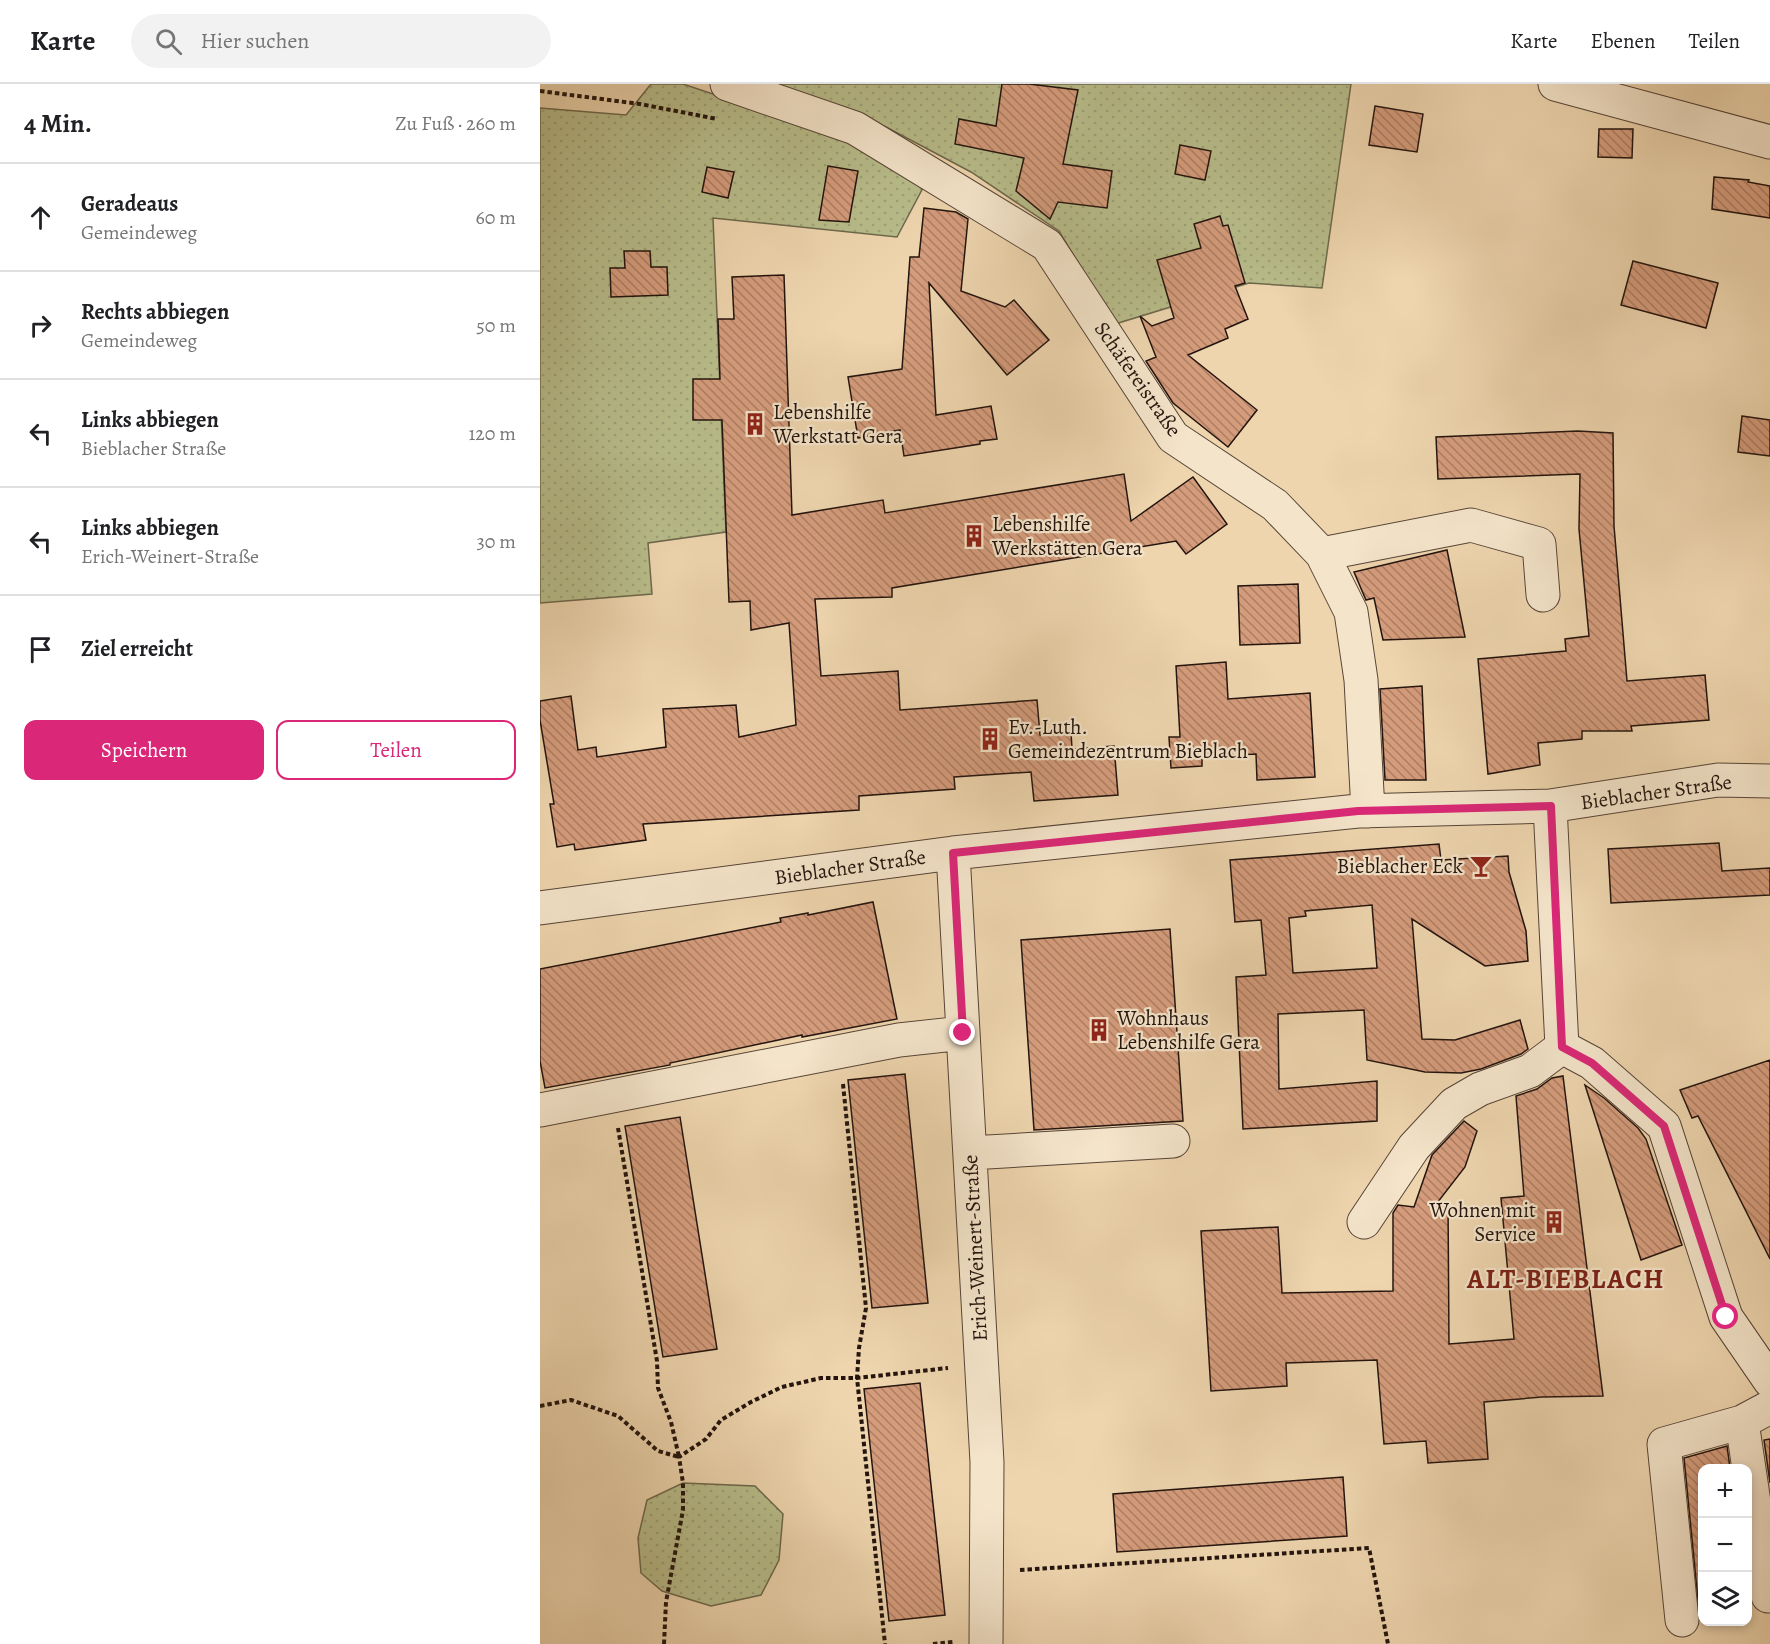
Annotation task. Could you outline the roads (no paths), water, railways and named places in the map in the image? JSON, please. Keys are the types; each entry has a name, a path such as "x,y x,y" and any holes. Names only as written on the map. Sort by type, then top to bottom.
{"street":[{"name":"Schäfereistraße","path":"727,84 855,128 1047,245 1173,437 1275,505 1322,555 1351,612 1361,680 1368,811"},
{"path":"1555,84 1770,142"},
{"path":"1322,555 1471,525 1539,544 1543,595"},
{"name":"Bieblacher Straße","path":"540,908 953,853 1368,811 1551,806 1718,780 1770,781"},
{"path":"1551,806 1562,1047"},
{"name":"Erich-Weinert-Straße","path":"953,853 987,1462 986,1644"},
{"path":"540,1110 899,1040 963,1033"},
{"path":"1364,1222 1414,1147 1454,1104 1480,1089 1530,1071 1562,1047"},
{"path":"1562,1047 1592,1063 1664,1126 1726,1317 1770,1381"},
{"path":"969,1152 1173,1141"},
{"path":"1682,1620 1664,1444 1756,1414 1768,1596"}],"place":[{"name":"Lebenshilfe Werkstatt Gera","path":"755,424"},
{"name":"Lebenshilfe Werkstätten Gera","path":"974,536"},
{"name":"Ev.-Luth. Gemeindezentrum Bieblach","path":"990,739"},
{"name":"Bieblacher Eck","path":"1481,866"},
{"name":"Wohnhaus Lebenshilfe Gera","path":"1099,1030"},
{"name":"Wohnen mit Service","path":"1554,1222"}],"district":[{"name":"ALT-BIEBLACH","path":"1566,1279"}]}
